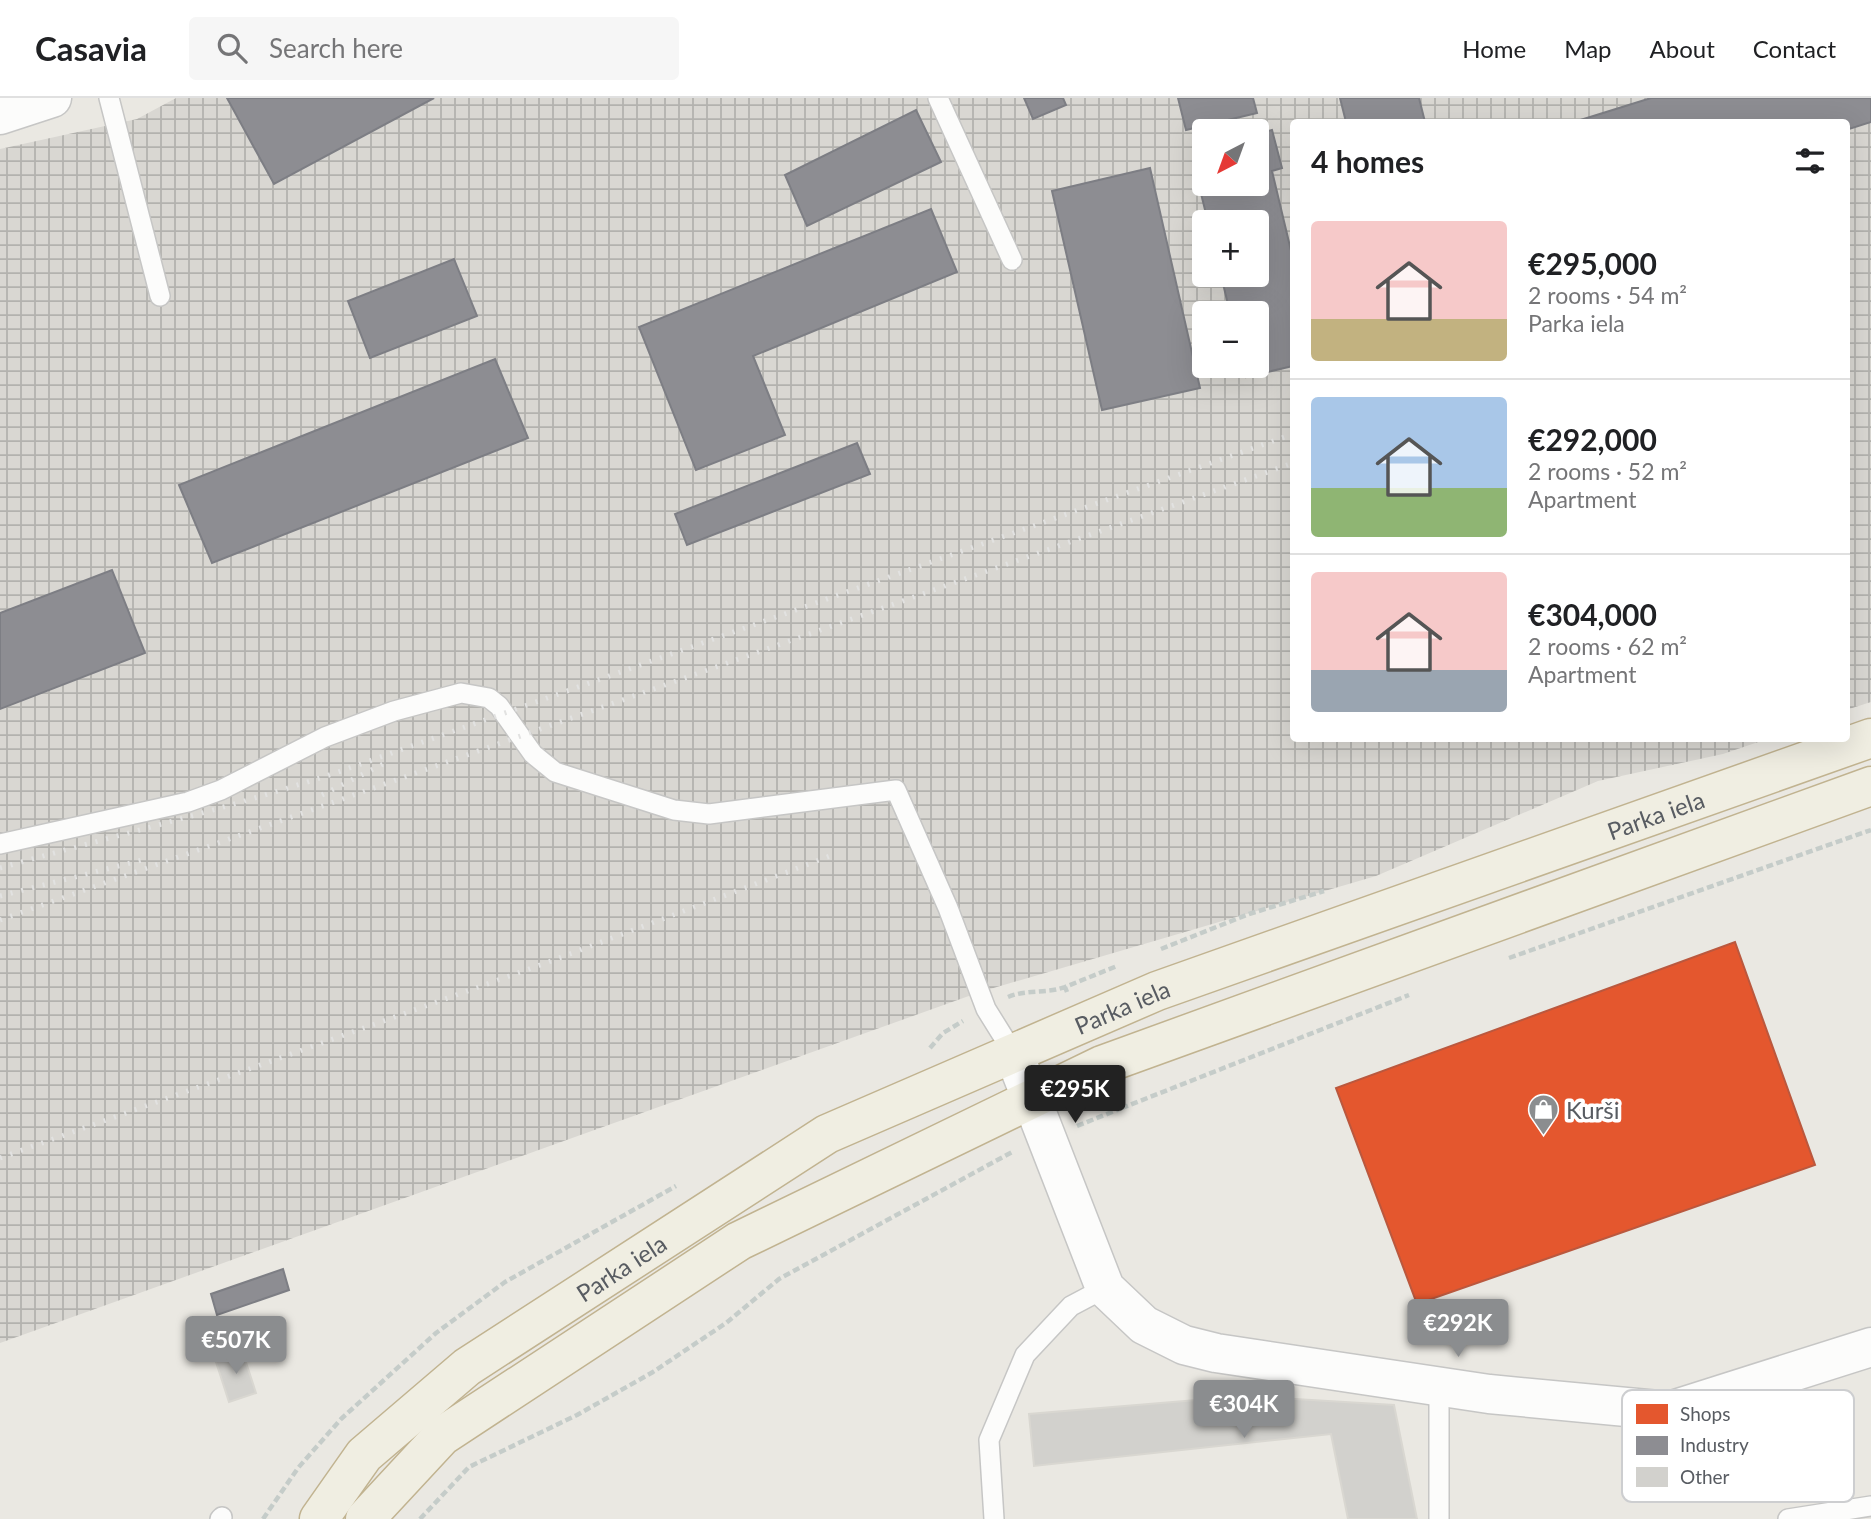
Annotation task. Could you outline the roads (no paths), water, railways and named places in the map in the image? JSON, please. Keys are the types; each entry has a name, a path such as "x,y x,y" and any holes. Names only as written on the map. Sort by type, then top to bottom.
{"highway":[{"name":"Parka iela","path":"319,1519 364,1455 467,1367 827,1134 1157,991 1871,738"},
{"name":"Parka iela","path":"365,1519 442,1436 739,1241 1032,1098 1102,1065 1871,786"}],"street":[{"path":"0,115 52,98"},
{"path":"1014,1054 1105,1288 1144,1325 1184,1345 1216,1353 1439,1387 1622,1407"},
{"path":"1737,1390 1871,1347"}],"lane":[{"path":"109,98 160,296"},
{"path":"938,98 1012,260"},
{"path":"0,844 188,802 221,790 325,737 394,711 461,693 489,698 499,706 533,754 555,772 674,810 709,814 896,790 948,908 986,1009 1014,1054"},
{"path":"994,1519 989,1440 1024,1355 1071,1306 1105,1288"},
{"path":"1439,1387 1439,1519"},
{"path":"1788,1519 1871,1506"}],"railway":[{"path":"0,868 212,810 338,772 1290,435"},
{"path":"0,920 1290,464"},
{"path":"322,795 385,763"},
{"path":"0,1158 543,964 835,854"},
{"path":"0,896 146,859"}],"place":[{"name":"Kurši","path":"1543,1136"}]}
